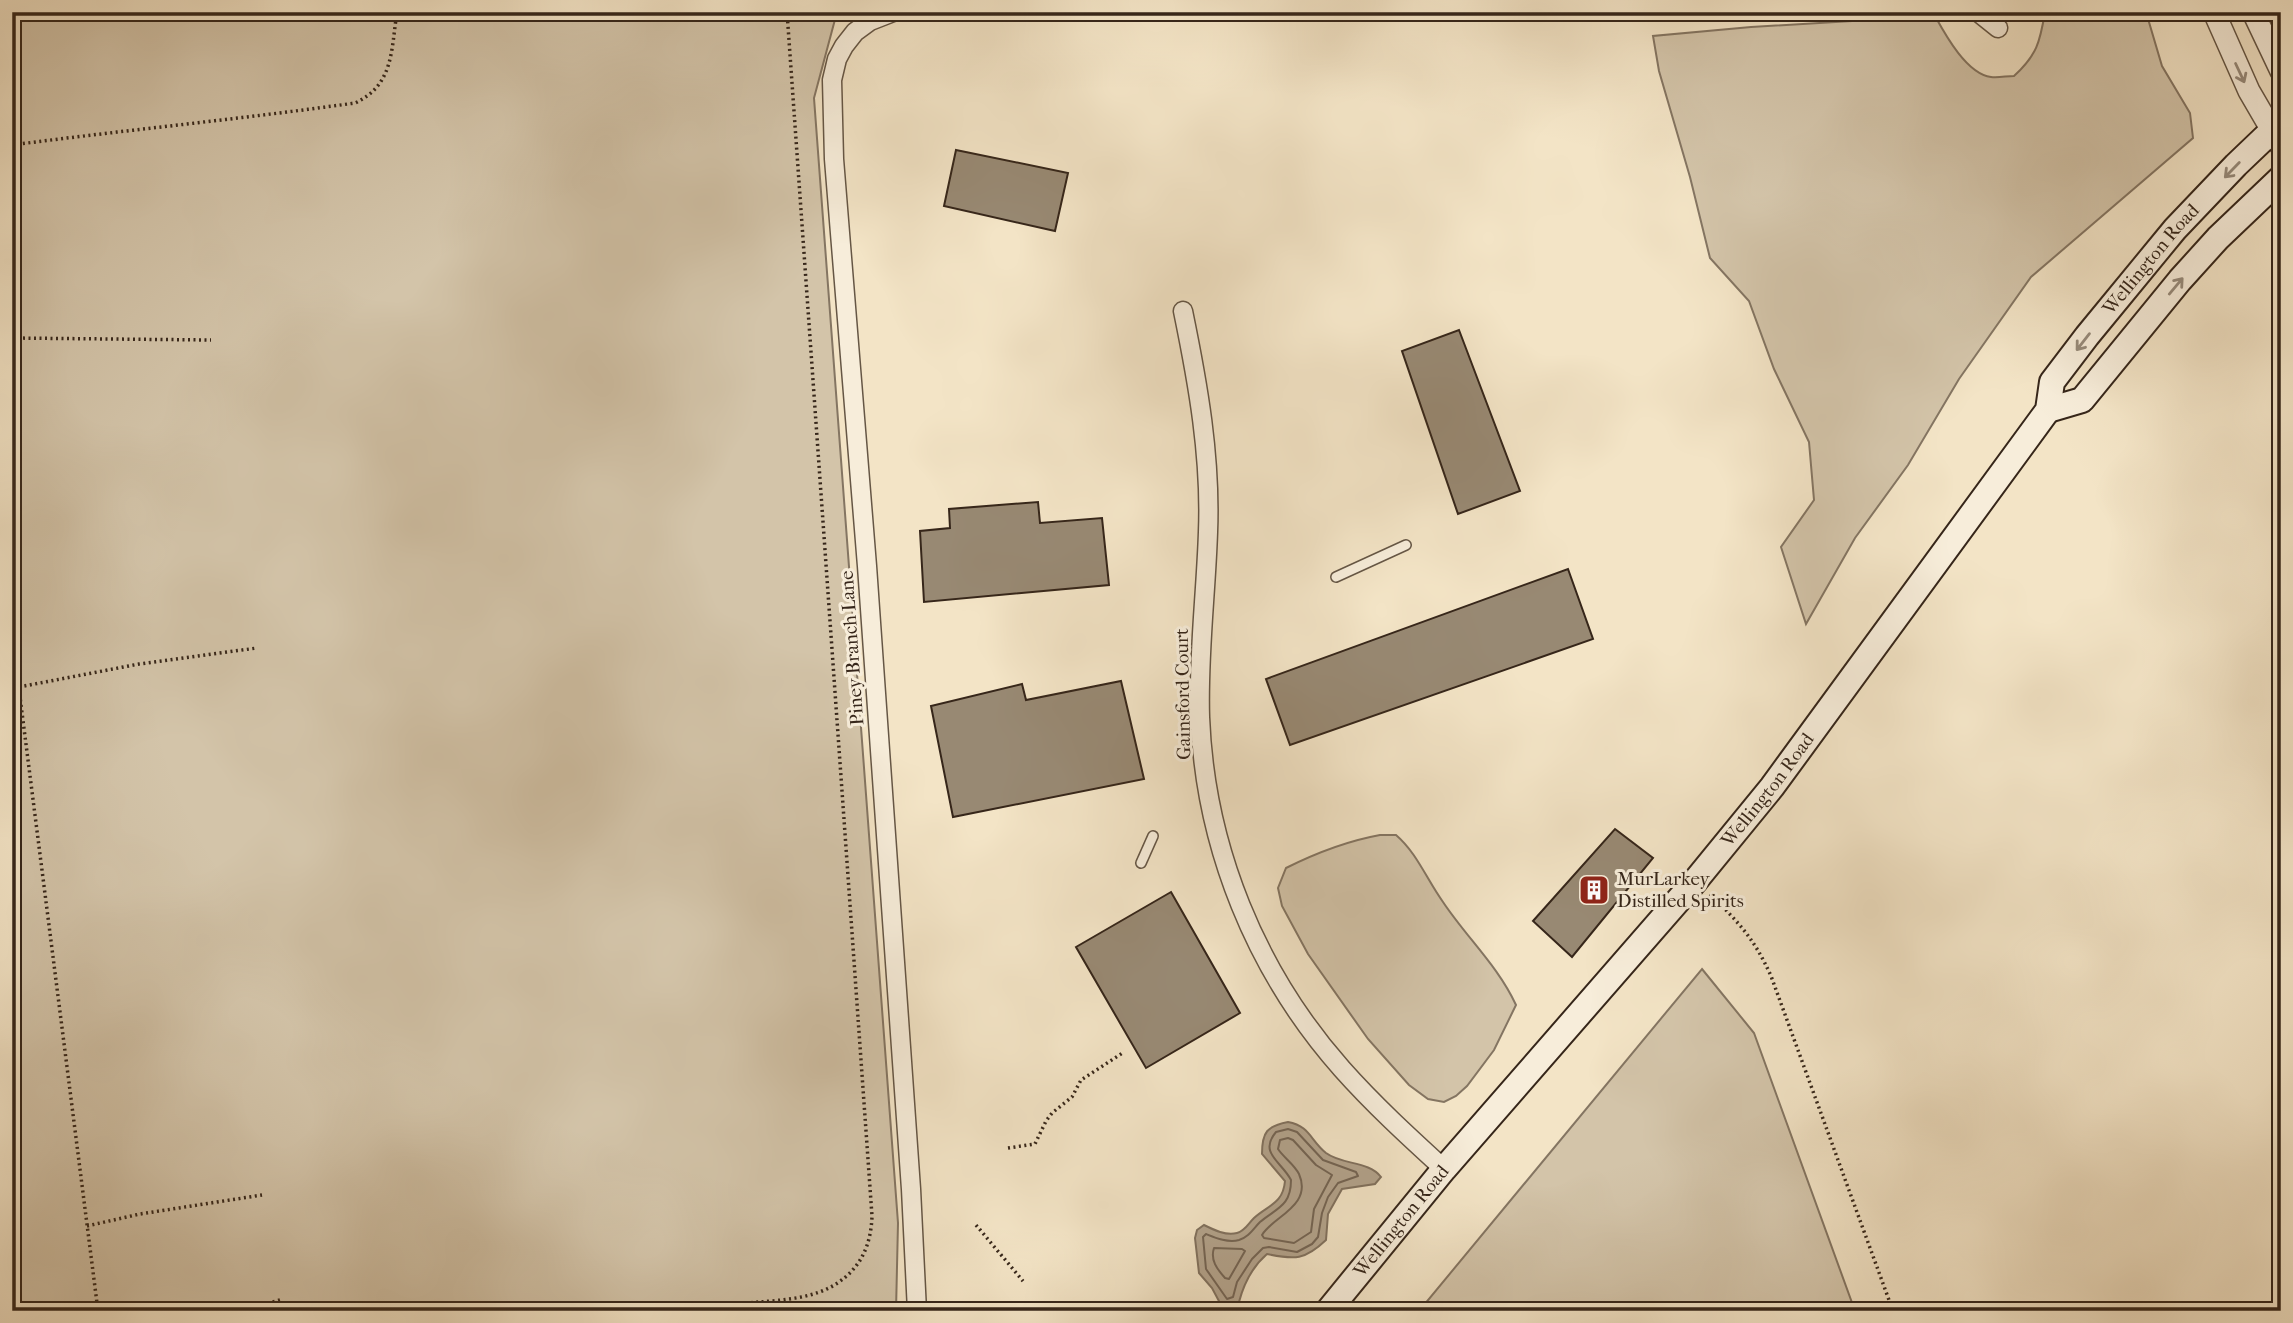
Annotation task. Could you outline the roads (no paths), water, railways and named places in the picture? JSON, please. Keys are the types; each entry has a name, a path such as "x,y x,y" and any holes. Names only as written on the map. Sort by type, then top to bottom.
{"main road":[{"name":"Wellington Road","path":"1328,1311 1444,1169 1696,880 1796,755 2048,410 2052,382 2087,336 2175,229 2278,133"},
{"name":"Wellington Road","path":"2048,410 2082,400 2180,280 2218,238 2281,178"}],"street":[{"path":"1978,12 1998,28"},
{"path":"2214,12 2249,91 2278,133"},
{"path":"2253,12 2281,71"},
{"name":"Piney Branch Lane","path":"886,13 855,32 837,59 832,80 834,159 868,580 910,1175 917,1311"},
{"name":"Gainsford Court","path":"1184,311 1202,414 1208,482 1208,531 1200,654 1200,718 1205,771 1223,856 1247,923 1269,965 1304,1020 1340,1067 1444,1169"}],"lane":[{"path":"1336,577 1406,545"},
{"path":"1141,863 1153,836"}],"water":[{"path":"1288,1122 1305,1130 1332,1157 1370,1168 1381,1177 1375,1184 1342,1189 1328,1214 1326,1240 1299,1257 1267,1254 1249,1276 1239,1302 1229,1308 1220,1303 1199,1273 1195,1238 1197,1230 1204,1225 1224,1233 1240,1232 1278,1199 1285,1181 1262,1154 1262,1146 1267,1131"}],"place":[{"name":"MurLarkey Distilled Spirits","path":"1594,890"}]}
